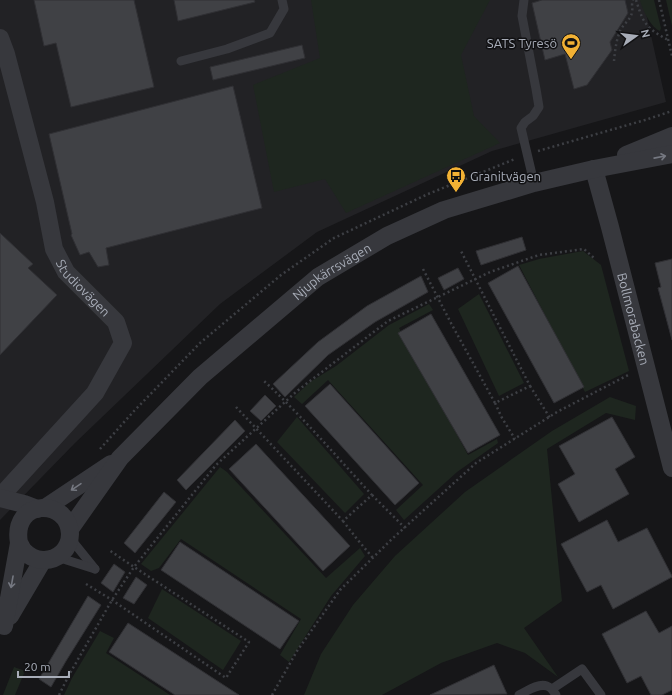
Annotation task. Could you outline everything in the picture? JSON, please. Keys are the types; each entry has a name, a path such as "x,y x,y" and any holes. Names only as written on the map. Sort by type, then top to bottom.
{"street":[{"name":"Studiovägen","path":"0,38 6,54 45,202 54,249 66,272 116,322 124,343 95,393 0,498"},
{"name":"Njupkärrsvägen","path":"594,169 672,136"},
{"name":"Njupkärrsvägen","path":"2,630 50,559 63,552 67,546 70,534 120,458 200,377 318,277 387,236 444,210 534,182 672,154"},
{"name":"Bollmorabacken","path":"594,169 672,468"},
{"name":"Njupkärrsvägen","path":"2,630 22,518 29,512 41,508 120,458"},
{"path":"0,498 54,510 61,514 67,521 70,534"},
{"path":"0,498 13,516 24,551 36,559 50,559"}],"lane":[{"path":"181,61 227,49 270,33 284,9 282,0"},
{"path":"524,0 522,16 539,107 533,116 525,122 521,128 534,182"},
{"path":"50,559 95,570 70,534"},
{"path":"519,695 537,686 547,686 554,692 582,669 601,695"}],"path":[{"path":"614,61 615,48 621,30 633,12 631,4 633,0"},
{"path":"636,0 643,20 658,34 668,40"},
{"path":"659,0 672,56"},
{"path":"60,695 69,675 112,600 134,568 216,465 297,391 388,321 490,272 539,255 584,249 594,258"},
{"path":"461,251 530,386 550,418"},
{"path":"423,269 437,298 502,418 515,439"},
{"path":"272,695 297,651 340,590 476,463 550,418 557,412 630,374"},
{"path":"264,381 313,429 372,495 405,528"},
{"path":"495,404 530,386"},
{"path":"236,407 343,521 373,558"},
{"path":"343,521 372,495"},
{"path":"86,584 112,600 226,678 249,642 134,568 109,550"}],"shaded area":[{"path":"0,0 643,0 666,102 492,151 317,232 220,304 75,443 0,520"},
{"path":"311,0 490,0 461,55 474,116 500,143 346,213 325,179 274,192 253,85 320,58"},
{"path":"640,0 654,0 661,28 660,31 650,22"},
{"path":"666,0 672,0 672,26"},
{"path":"583,251 601,265 629,371 585,392 519,265 539,259"},
{"path":"479,294 524,383 499,396 458,309"},
{"path":"429,304 433,310 399,328 468,455 497,439 498,443 457,472 404,520 396,510 423,485 328,380 302,404 294,397 310,382 336,366 389,325"},
{"path":"610,397 636,406 635,420 606,413 547,449 562,601 524,628 558,677 525,653 497,643 441,663 382,695 304,695 321,654 353,605 395,556 465,492 552,431"},
{"path":"297,417 364,494 345,513 277,442"},
{"path":"220,467 227,472 326,578 360,548 365,556 331,596 289,662 280,655 301,619 181,539 159,568 151,571 141,564"},
{"path":"162,589 241,641 223,670 148,618"},
{"path":"100,631 114,638 106,653 170,695 64,695 72,678"},
{"path":"14,667 25,671 15,695 3,695"}],"building":[{"path":"34,0 134,0 154,87 71,107 56,43 44,46"},
{"path":"174,0 254,0 255,2 178,21"},
{"path":"542,0 625,0 628,13 610,42 612,50 587,85 574,89 565,54 545,60 532,3"},
{"path":"302,45 305,58 213,80 210,67"},
{"path":"233,86 262,208 106,248 109,265 98,267 89,252 80,255 71,235 49,134"},
{"path":"0,233 33,264 28,268 57,295 0,355"},
{"path":"522,237 526,250 481,265 476,251"},
{"path":"672,259 672,340 658,288 661,287 655,263"},
{"path":"518,266 584,387 554,403 488,283"},
{"path":"458,268 464,279 444,290 438,278"},
{"path":"421,276 428,292 375,322 328,355 285,397 273,384 318,342 367,306"},
{"path":"431,314 500,435 468,453 398,333"},
{"path":"330,384 419,483 395,505 305,406"},
{"path":"265,395 276,406 261,421 250,411"},
{"path":"612,417 635,457 615,469 629,494 579,522 558,484 575,474 559,446"},
{"path":"235,420 245,431 186,490 177,480"},
{"path":"256,444 350,546 323,571 229,469"},
{"path":"164,492 176,502 135,553 124,543"},
{"path":"607,520 618,542 647,528 672,576 613,609 601,585 587,592 561,544"},
{"path":"180,542 299,621 280,649 161,570"},
{"path":"114,564 125,572 113,592 101,583"},
{"path":"136,577 147,585 134,604 123,598"},
{"path":"88,596 101,605 51,687 39,679"},
{"path":"646,611 659,633 672,626 672,690 662,695 651,695 641,676 627,683 602,634"},
{"path":"128,623 239,695 175,695 109,652"},
{"path":"494,665 507,694 430,695"}],"place":[{"name":"SATS Tyresö","path":"571,60"},
{"name":"Granitvägen","path":"456,193"}]}
